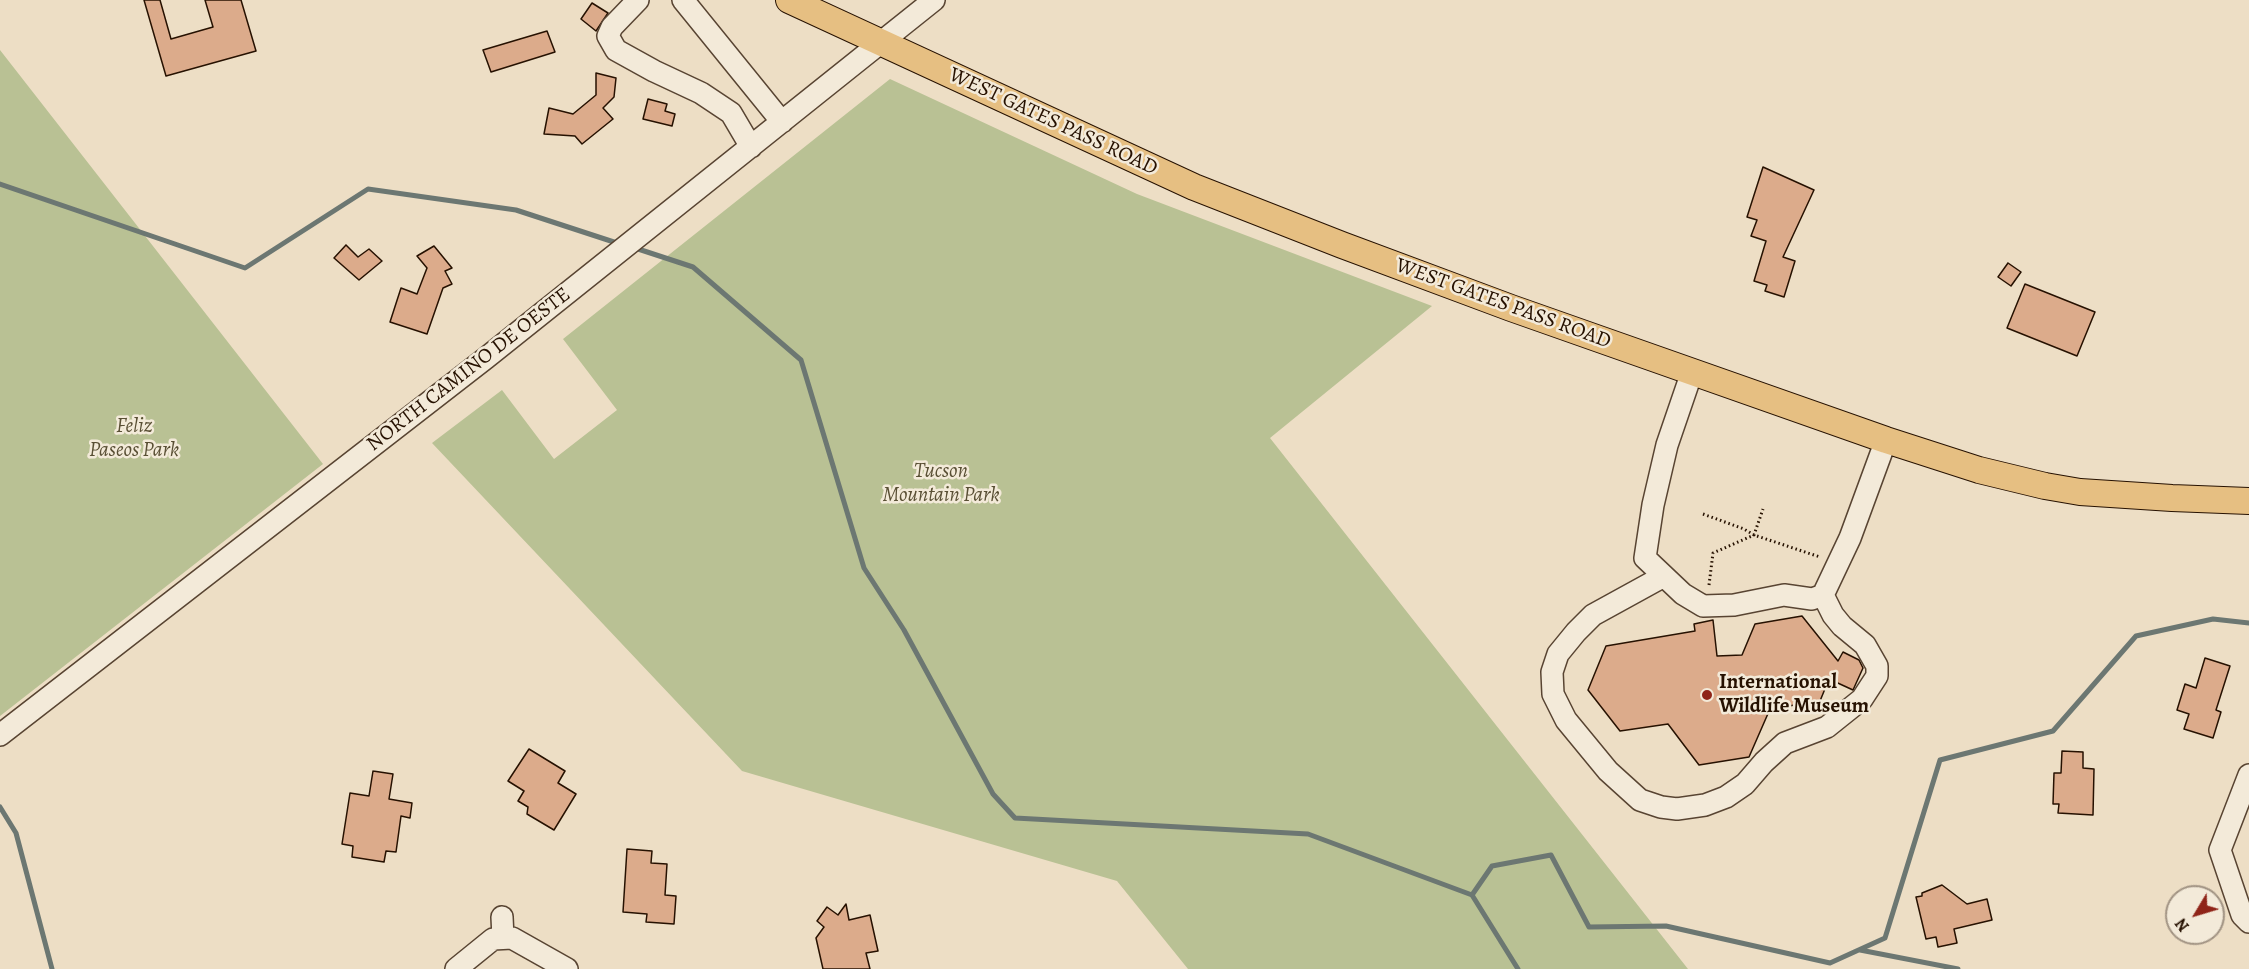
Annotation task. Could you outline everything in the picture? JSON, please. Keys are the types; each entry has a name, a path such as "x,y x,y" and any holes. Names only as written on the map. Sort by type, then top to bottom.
{"main road":[{"name":"WEST GATES PASS ROAD","path":"789,0 1194,187 1500,304 1886,440 1979,470 2068,490 2249,501"}],"street":[{"path":"638,0 612,27 608,36 616,50 701,93 731,113 751,147"},
{"path":"683,0 782,122"},
{"name":"NORTH CAMINO DE OESTE","path":"0,735 486,358 934,0"},
{"path":"1692,372 1667,445 1645,558 1683,594 1703,606 1734,605 1784,595 1812,599 1823,595 1850,538 1886,440"},
{"path":"1664,576 1593,615 1576,633 1558,654 1552,672 1553,694 1566,720 1608,771 1640,800 1661,807 1677,809 1705,805 1726,798 1745,784 1785,743 1827,727 1862,699 1877,676 1877,666 1865,645 1842,626 1833,615 1823,595"},
{"path":"2249,775 2220,850 2242,915 2249,922"},
{"path":"501,916 503,938"},
{"path":"456,969 493,939 503,938 512,938 567,969"}],"path":[{"path":"1709,585 1713,553 1754,535 1763,509"},
{"path":"1703,514 1754,535 1824,558"}],"green space":[{"name":"Feliz Paseos Park","path":"0,50 323,464 0,716"},
{"name":"Tucson Mountain Park","path":"890,79 1137,194 1432,306 1270,438 1688,969 1188,969 1117,881 742,771 432,443 502,390 554,459 617,410 563,339"}],"building":[{"path":"144,0 160,0 171,39 213,27 205,0 241,0 256,51 166,76"},
{"path":"592,3 608,13 596,31 581,19"},
{"path":"547,31 555,52 491,72 483,50"},
{"path":"596,73 616,78 614,97 603,108 613,119 582,144 575,136 544,134 549,108 573,114 596,95"},
{"path":"648,99 667,104 665,111 675,114 672,126 643,119"},
{"path":"1763,167 1814,190 1783,257 1795,261 1784,297 1765,291 1767,285 1754,281 1766,241 1751,236 1757,220 1747,217"},
{"path":"346,245 358,257 369,249 382,261 359,280 334,258"},
{"path":"434,246 452,268 445,271 452,284 443,288 427,334 390,322 401,288 417,294 427,268 417,256"},
{"path":"2008,263 2021,272 2011,286 1998,277"},
{"path":"2025,284 2095,312 2077,356 2007,328"},
{"name":"International Wildlife Museum","path":"1802,616 1838,661 1843,652 1859,660 1863,668 1853,690 1829,679 1820,701 1770,709 1749,757 1699,765 1668,724 1620,731 1588,690 1606,646 1695,631 1694,624 1713,620 1717,656 1742,655 1755,624"},
{"path":"2205,658 2230,666 2216,710 2221,712 2213,738 2184,729 2189,714 2177,710 2185,684 2196,688"},
{"path":"529,749 565,771 558,783 576,794 554,830 527,814 528,807 518,801 524,791 508,781"},
{"path":"2062,751 2083,752 2083,768 2094,769 2093,815 2058,813 2059,804 2053,804 2054,773 2061,773"},
{"path":"373,771 393,774 389,799 412,803 410,818 401,816 396,852 386,851 384,862 352,857 353,846 342,844 350,793 369,796"},
{"path":"627,849 652,851 651,863 667,864 665,895 676,896 674,924 646,922 647,914 623,912"},
{"path":"1942,885 1967,904 1987,899 1992,920 1954,929 1957,943 1938,947 1936,937 1926,939 1916,897"},
{"path":"846,904 849,920 870,915 878,951 866,953 870,969 823,969 816,938 824,927 817,921 827,907 838,915"}],"waterway":[{"path":"0,184 245,268 368,189 516,210 620,244"},
{"path":"632,247 693,267 801,360 864,568 904,630 993,794 1015,818 1308,834 1472,895 1518,969"},
{"path":"1472,895 1492,866 1551,855 1589,927 1666,926 1830,963 1885,938 1940,760 2053,731 2136,636 2213,619 2249,623"},
{"path":"0,807 16,833 52,969"},
{"path":"1860,950 1958,969"}],"place":[{"name":"International Wildlife Museum","path":"1707,695"}]}
